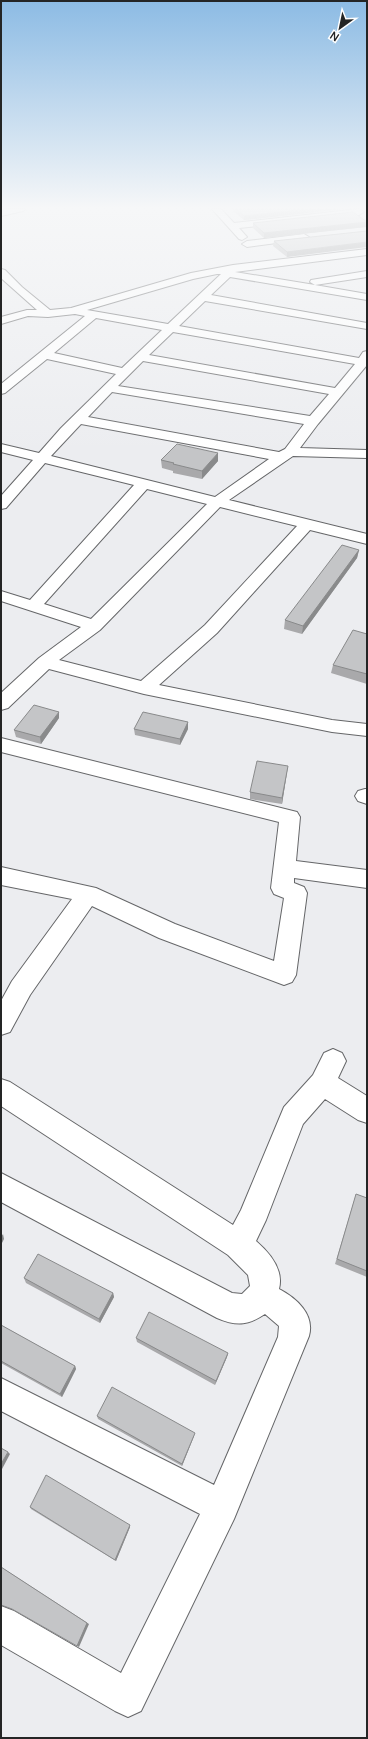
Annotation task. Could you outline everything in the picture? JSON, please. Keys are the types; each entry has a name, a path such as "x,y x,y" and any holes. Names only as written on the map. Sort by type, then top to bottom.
{"street":[{"path":"6,295 16,290"},
{"path":"19,290 48,314"},
{"path":"1,321 27,313 48,314 72,311 143,290"},
{"path":"1,504 78,419 209,290"},
{"path":"326,290 367,297"},
{"path":"202,297 367,326"},
{"path":"1,704 44,662 94,626 218,501 285,454 365,359 72,311"},
{"path":"1,390 96,314"},
{"path":"44,355 125,372"},
{"path":"140,357 338,392"},
{"path":"110,388 313,421"},
{"path":"78,419 285,454 367,454"},
{"path":"1,448 367,539"},
{"path":"33,606 143,484"},
{"path":"144,688 211,629 307,524"},
{"path":"1,596 94,626"},
{"path":"44,662 144,688 332,726 367,730"},
{"path":"1,679 22,683"},
{"path":"1,745 290,817 282,888 296,892 284,975 167,931 88,894 1,876"},
{"path":"284,868 367,879"},
{"path":"1,1024 21,988 88,894"},
{"path":"238,1246 252,1220 293,1116 327,1072 367,1111"},
{"path":"1,1091 238,1246 261,1266 266,1280 262,1296 253,1304 243,1309 228,1307 1,1187"},
{"path":"1,1624 128,1698 222,1507 290,1346 295,1330 293,1318 286,1310 262,1296"},
{"path":"1,1394 222,1507"}],"building":[{"path":"177,444 218,453 202,471 161,460"},
{"path":"342,545 359,550 303,626 285,620"},
{"path":"353,630 367,634 367,674 333,665"},
{"path":"34,705 59,712 40,737 14,730"},
{"path":"143,712 188,722 180,739 134,729"},
{"path":"257,761 288,766 282,798 250,792"},
{"path":"356,1194 367,1198 367,1271 337,1259"},
{"path":"38,1254 113,1293 99,1319 24,1278"},
{"path":"149,1312 228,1353 216,1381 136,1338"},
{"path":"1,1325 75,1366 60,1394 1,1361"},
{"path":"112,1387 195,1433 182,1464 97,1416"},
{"path":"1,1448 8,1452 1,1464"},
{"path":"46,1475 130,1525 115,1560 30,1507"},
{"path":"1,1567 87,1623 77,1646 12,1609 1,1605"}]}
